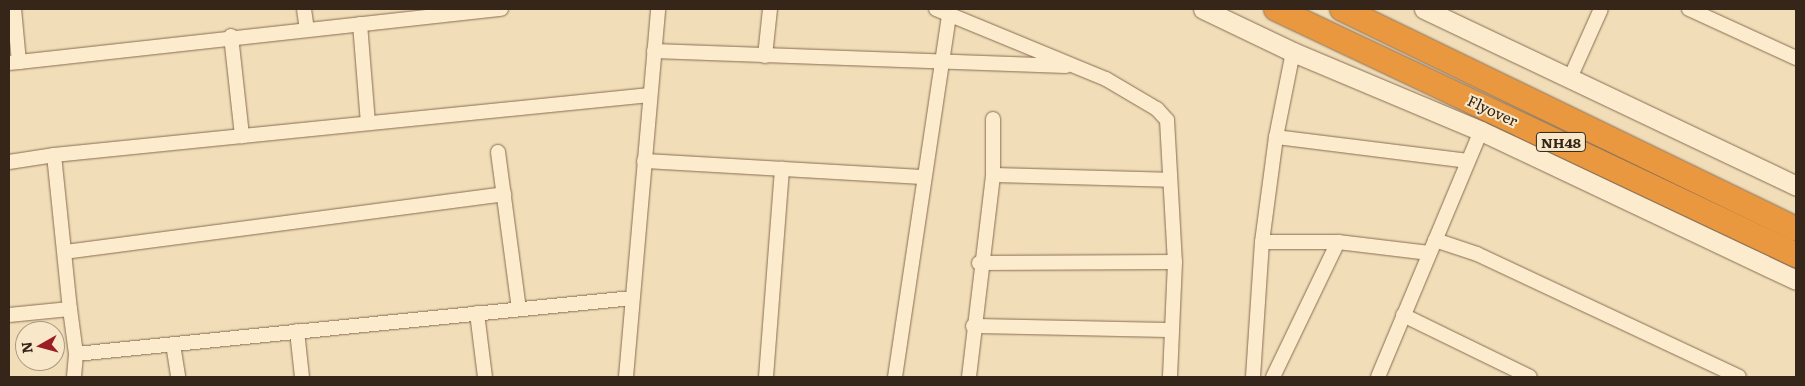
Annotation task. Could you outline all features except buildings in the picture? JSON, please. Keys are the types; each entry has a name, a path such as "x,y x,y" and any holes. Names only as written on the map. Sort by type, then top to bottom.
{"highway":[{"name":"Flyover","path":"1276,9 1796,255"},
{"name":"Flyover","path":"1342,9 1796,228"}],"main road":[{"path":"1202,9 1293,52 1481,131 1796,280"},
{"path":"1424,9 1572,76 1796,186"}],"street":[{"path":"14,9 14,63 231,36 501,9"},
{"path":"304,9 306,30"},
{"path":"626,377 658,9"},
{"path":"765,56 770,9"},
{"path":"1572,76 1601,9"},
{"path":"1689,9 1796,58"},
{"path":"895,377 940,65 944,11 1074,66 1157,109 1167,120 1175,262 1170,377"},
{"path":"360,24 368,124"},
{"path":"231,36 242,136"},
{"path":"654,51 940,65 1074,66"},
{"path":"1253,377 1262,242 1276,137 1293,52"},
{"path":"9,162 54,155 650,95"},
{"path":"969,377 979,263 993,175 993,118"},
{"path":"1378,377 1481,131"},
{"path":"1276,137 1468,161"},
{"path":"498,152 519,309"},
{"path":"54,155 76,354 74,377"},
{"path":"644,161 924,177"},
{"path":"766,377 782,169"},
{"path":"993,175 1169,180"},
{"path":"65,252 504,194"},
{"path":"1435,240 1477,254 1739,377"},
{"path":"1262,242 1338,242 1429,253"},
{"path":"1273,377 1338,242"},
{"path":"979,263 1175,262"},
{"path":"76,354 297,330 632,298"},
{"path":"9,315 70,309"},
{"path":"477,313 485,377"},
{"path":"1403,315 1530,377"},
{"path":"973,326 1172,330"},
{"path":"297,330 302,377"},
{"path":"173,344 178,377"}]}
